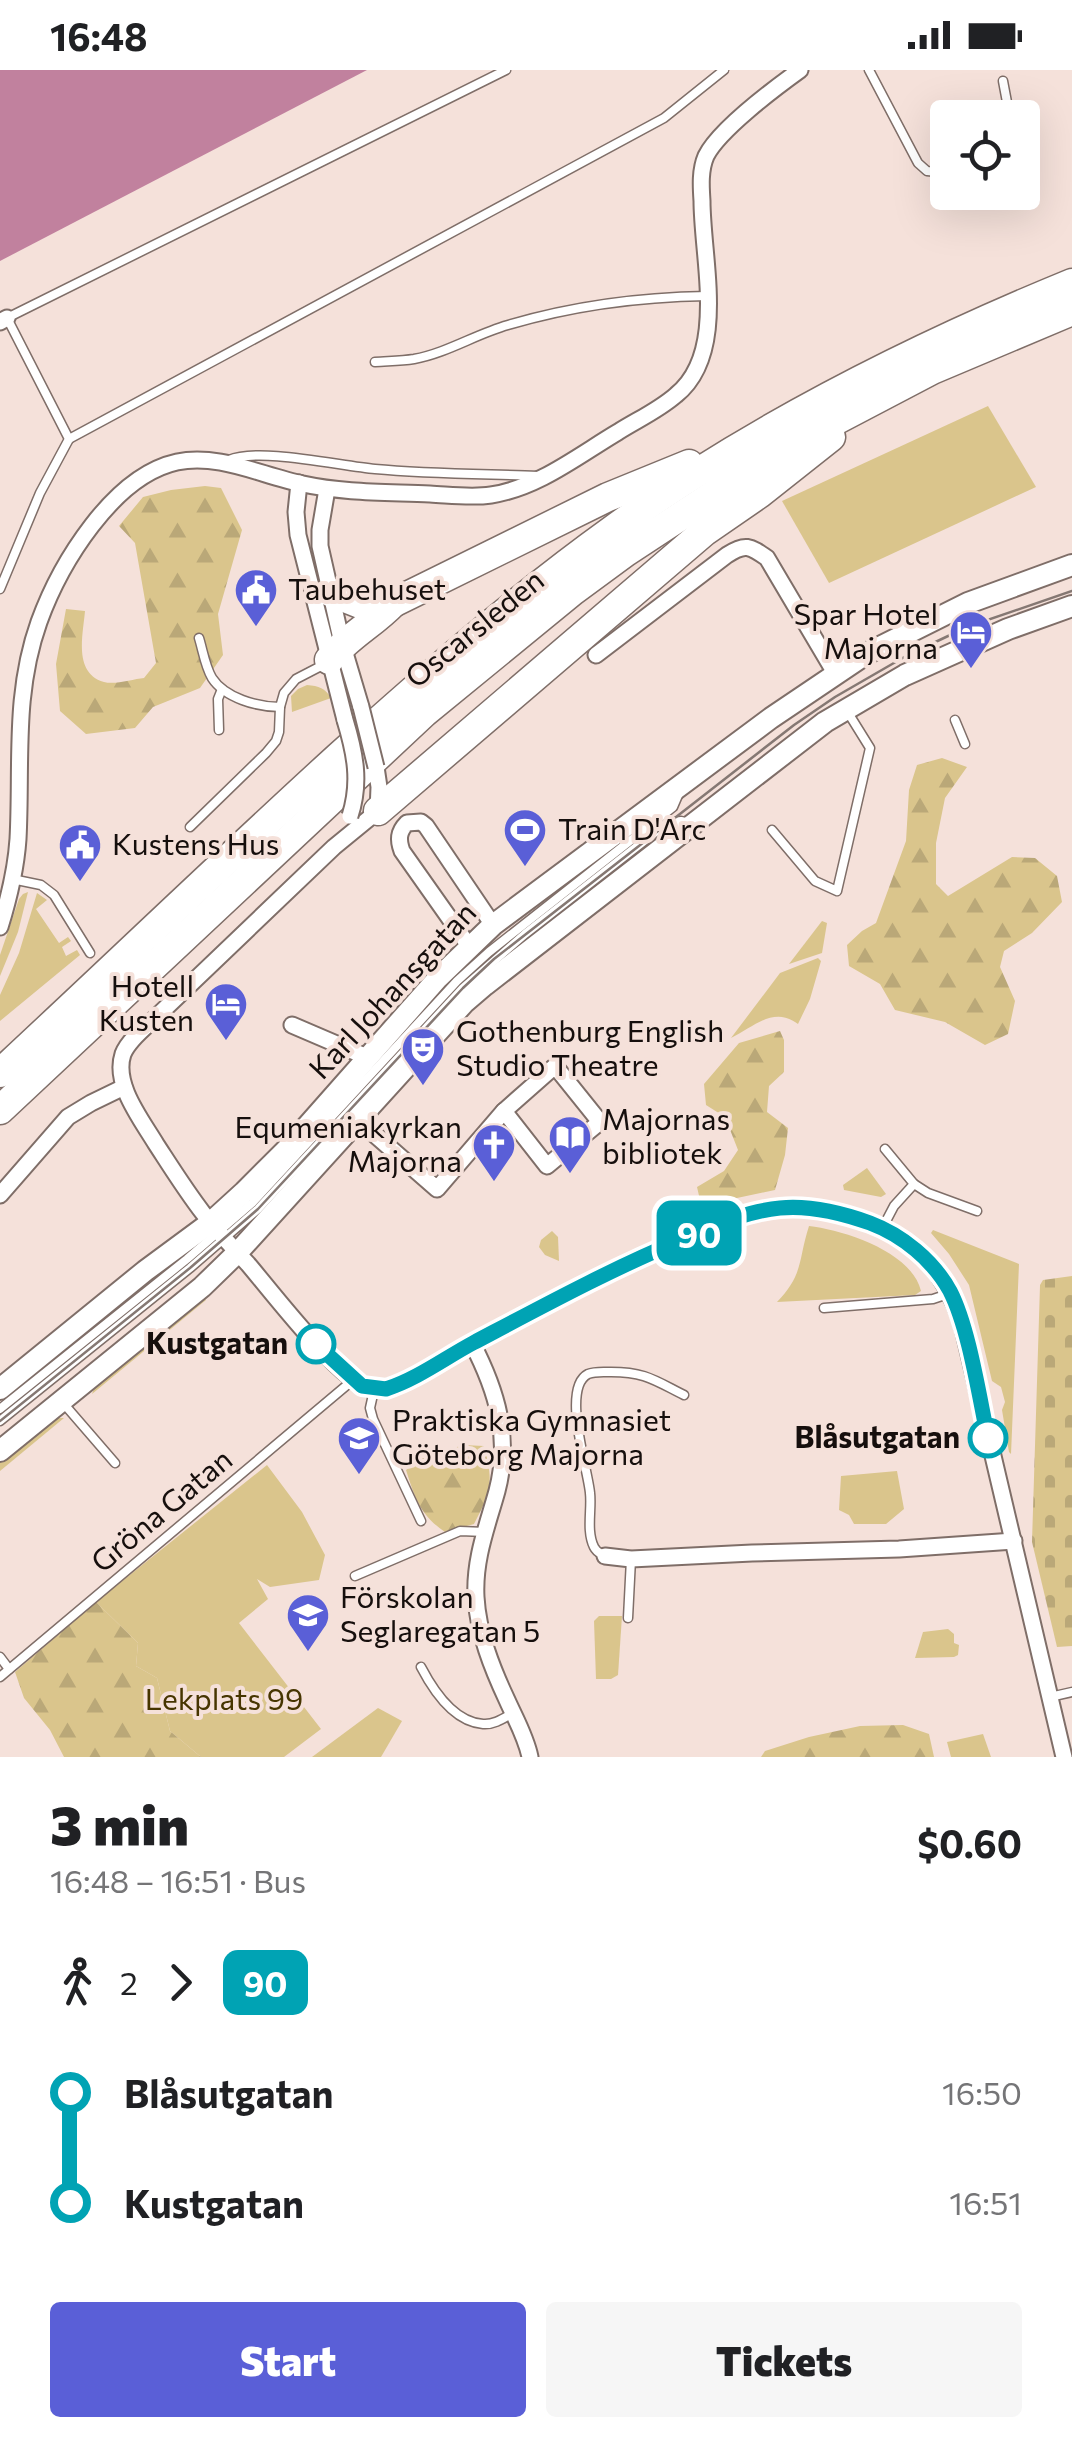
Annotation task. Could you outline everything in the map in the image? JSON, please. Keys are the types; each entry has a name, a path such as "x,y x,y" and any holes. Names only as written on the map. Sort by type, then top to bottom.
{"highway":[{"name":"Oscarsleden","path":"0,1072 470,641 616,527 753,438 824,398 924,347 1072,283"},
{"name":"Oscarsleden","path":"0,1110 410,726 483,663 626,552 789,445 949,362 1072,311"},
{"path":"378,790 417,768 704,532 759,494 883,396"},
{"path":"336,651 393,603 608,496 753,438"},
{"path":"330,592 360,604 393,603"},
{"path":"378,790 417,768"}],"street":[{"path":"0,927 18,838 18,736 31,648 54,586 108,507 136,480 179,462 223,463 327,489 490,495 543,476 678,394 702,359 706,344 701,185 706,158 729,128 800,70"},
{"path":"299,483 298,535 336,651 361,708 378,790 334,847 128,1045 121,1068 124,1087 162,1152 222,1237 308,1336 353,1380 374,1390 396,1386 643,1256 761,1211 783,1207 816,1209 859,1219 883,1228 912,1247 951,1293 964,1334 1064,1757"},
{"path":"327,489 320,546 357,780 356,799 334,847"},
{"path":"596,655 727,555 738,548 752,547 767,558 835,673"},
{"name":"Karl Johansgatan","path":"0,1451 202,1287 222,1237 286,1150 438,978 493,924 835,673 954,610 1072,565"},
{"name":"Karl Johansgatan","path":"0,1389 144,1271 222,1237 358,1120 474,994 694,824 744,796 781,754 846,709 905,675 932,668 1008,629 1072,606"},
{"path":"354,749 364,760 378,790"},
{"path":"470,946 402,851 399,836 407,823 414,821 426,826 493,924"},
{"path":"292,1025 369,1058"},
{"path":"358,1120 437,1188 504,1111 555,1066 600,1122 547,1166 504,1111"},
{"path":"0,1195 68,1117 124,1087"},
{"path":"472,1344 498,1404 504,1457 476,1566 476,1600 494,1672 530,1757"},
{"path":"605,1556 631,1559 1014,1541"}],"lane":[{"path":"69,440 4,320 506,70"},
{"path":"0,588 40,493 69,440 664,118 724,70"},
{"path":"869,70 918,163 930,171"},
{"path":"1003,80 1007,100"},
{"path":"375,362 414,359 486,332 551,314 624,302 707,296"},
{"path":"223,463 238,456 261,454 379,470 543,476"},
{"path":"199,638 210,675 222,689 254,704 280,707"},
{"path":"190,827 276,740 284,693 296,679 320,668 336,651"},
{"path":"218,730 218,699 222,689"},
{"path":"772,830 815,881 836,891 870,748 846,709"},
{"path":"955,720 965,744"},
{"path":"0,1420 222,1237 457,981 519,926 673,807 680,786"},
{"path":"0,1410 258,1209 462,988 494,959 667,823 694,824"},
{"path":"12,879 41,885 54,896 90,953"},
{"path":"885,1148 914,1184 977,1211"},
{"path":"883,1228 894,1206 914,1184"},
{"path":"824,1308 932,1299 951,1293"},
{"path":"605,1556 594,1548 592,1537 590,1491 578,1422 579,1385 592,1372 638,1372 684,1394"},
{"name":"Gröna Gatan","path":"0,1677 353,1380"},
{"path":"374,1390 370,1408 373,1419 421,1521"},
{"path":"61,1400 115,1463"},
{"path":"356,1576 460,1531 485,1532"},
{"path":"628,1618 631,1559"},
{"path":"0,1657 10,1669"},
{"path":"421,1666 433,1690 464,1718 482,1724 497,1722 513,1713"},
{"path":"1050,1697 1072,1692"}],"green space":[{"path":"988,406 1036,487 829,583 782,501"},
{"path":"205,486 221,488 242,530 218,614 223,655 200,688 153,707 135,728 86,734 60,711 56,664 66,609 85,611 82,652 94,677 108,683 144,678 156,663 135,543 119,526 143,497"},
{"path":"307,685 321,688 331,698 292,712 291,696"},
{"path":"942,758 967,767 945,798 936,843 936,884 948,896 1012,857 1035,858 1057,876 1062,902 1032,933 1004,951 1000,967 1015,1001 1008,1034 985,1045 945,1022 895,1010 880,984 849,966 847,945 876,923 906,841 909,790 917,765"},
{"path":"28,892 18,932 0,976 0,955 19,899"},
{"path":"37,893 47,900 36,909 59,943 68,937 71,941 62,947 66,956 77,950 80,955 0,1021 0,995 19,953"},
{"path":"822,921 827,923 822,953 789,964"},
{"path":"818,958 821,961 810,999 798,1024 772,1017 731,1038 780,973"},
{"path":"780,1031 784,1040 784,1072 769,1086 767,1112 788,1128 775,1190 700,1200 697,1187 724,1171 738,1150 725,1117 706,1105 704,1084 739,1043"},
{"path":"867,1168 886,1194 881,1197 844,1190 843,1185"},
{"path":"809,1226 840,1232 891,1254 915,1277 921,1291 915,1295 777,1302 796,1275"},
{"path":"933,1230 1019,1264 1011,1454 1002,1410 1005,1402 1001,1387 992,1381 969,1285 931,1233"},
{"path":"552,1231 558,1237 559,1261 545,1255 539,1247"},
{"path":"1072,1276 1072,1646 1057,1647 1032,1542 1040,1285 1043,1280"},
{"path":"200,1293 206,1300 92,1394 95,1386"},
{"path":"56,1418 64,1418 0,1471 0,1458"},
{"path":"463,1445 484,1446 489,1486 474,1524 445,1532 420,1505 406,1470 421,1459"},
{"name":"Lekplats 99","path":"267,1465 302,1512 325,1555 319,1580 270,1587 257,1579 268,1599 239,1623 321,1729 284,1757 201,1757 170,1731 157,1678 136,1666 138,1643 96,1602"},
{"path":"897,1471 904,1509 886,1524 854,1524 849,1515 839,1510 841,1476"},
{"path":"96,1602 138,1643 136,1666 157,1678 170,1731 201,1757 64,1757 50,1730 24,1698 15,1672"},
{"path":"599,1616 622,1616 618,1675 611,1679 596,1679 594,1621"},
{"path":"948,1629 959,1645 958,1655 915,1658 923,1632"},
{"path":"378,1708 402,1721 381,1757 312,1757"},
{"path":"903,1725 929,1734 934,1757 761,1757 765,1751 809,1737 860,1726"},
{"path":"983,1734 991,1757 951,1757 947,1742"}],"shaded area":[{"path":"0,70 367,70 0,261"}],"tram line":[{"path":"0,1421 258,1209 494,959 794,725 906,656 967,627 1072,591"}],"bus line":[{"name":"90","path":"316,1344 362,1386 386,1389 643,1256 761,1211 783,1207 816,1209 859,1219 898,1236 940,1276 961,1320 988,1438"}],"place":[{"name":"Taubehuset","path":"256,628"},
{"name":"Spar Hotel Majorna","path":"971,670"},
{"name":"Train D'Arc","path":"525,868"},
{"name":"Kustens Hus","path":"80,883"},
{"name":"Hotell Kusten","path":"226,1042"},
{"name":"Gothenburg English Studio Theatre","path":"423,1087"},
{"name":"Majornas bibliotek","path":"570,1175"},
{"name":"Equmeniakyrkan Majorna","path":"494,1183"},
{"name":"Kustgatan","path":"316,1344"},
{"name":"Blåsutgatan","path":"988,1438"},
{"name":"Praktiska Gymnasiet Göteborg Majorna","path":"359,1476"},
{"name":"Förskolan Seglaregatan 5","path":"308,1653"}]}
